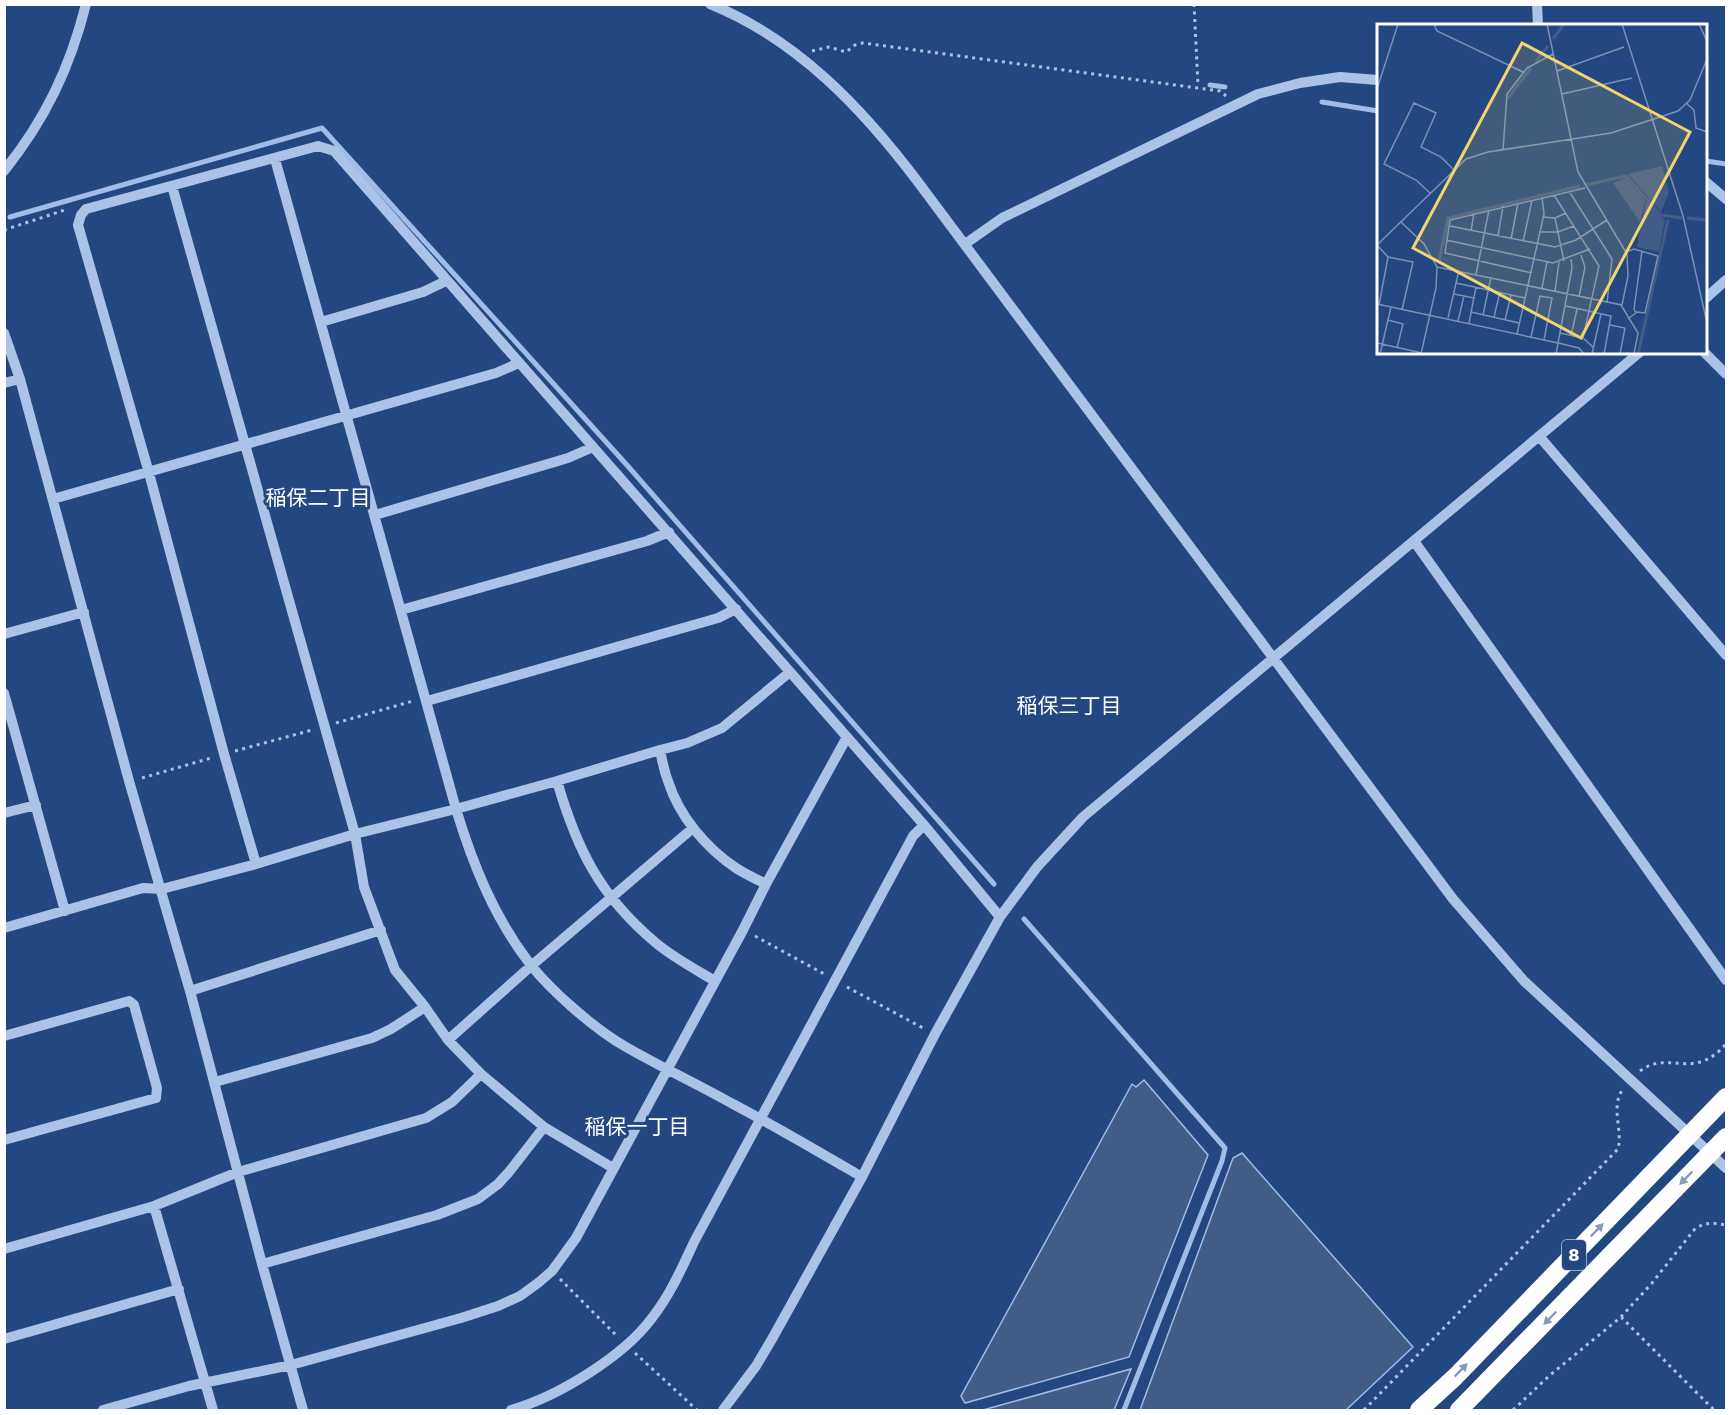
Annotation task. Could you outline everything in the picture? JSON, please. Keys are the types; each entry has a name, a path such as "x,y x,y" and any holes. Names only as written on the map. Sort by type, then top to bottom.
{"highway":[{"name":"8","path":"1419,1410 1455,1377 1726,1097"},
{"name":"8","path":"1459,1410 1726,1137"}],"street":[{"path":"4,171 25,145 47,109 71,58 86,4"},
{"path":"710,4 773,37 804,60 830,82 878,132 965,244 1274,656 1453,899 1524,981 1726,1168"},
{"path":"1537,4 1538,24"},
{"path":"965,244 1002,218 1258,94 1300,83 1340,77 1377,80"},
{"path":"256,864 224,754 149,473 78,225 86,209 318,146 334,151 924,825 1000,917"},
{"path":"275,159 456,809 484,890 504,926 531,966 589,1020 625,1047 761,1118 862,1177"},
{"path":"1707,183 1726,199"},
{"path":"172,186 355,834 364,887 395,970 448,1040 481,1074 544,1127 613,1168"},
{"path":"321,322 423,292 446,280"},
{"path":"1707,297 1726,280"},
{"path":"4,333 20,379 129,782 162,889 303,1410"},
{"path":"723,1410 756,1366 862,1177 935,1034 1000,917 1037,867 1083,816 1638,354"},
{"path":"1706,354 1726,374"},
{"path":"53,499 347,417 496,373 519,363"},
{"path":"4,383 20,379"},
{"path":"1539,436 1726,655"},
{"path":"375,514 568,458 592,447"},
{"path":"401,610 647,541 669,532"},
{"path":"1414,541 1726,980"},
{"path":"427,701 718,618 736,609"},
{"path":"4,634 84,612"},
{"path":"4,928 143,888 162,889 256,864 355,834 456,809 687,744 722,728 790,672"},
{"path":"4,693 9,724 36,804 65,910"},
{"path":"103,1410 205,1382 291,1365 461,1318 520,1296 552,1271 576,1238 765,884 847,737"},
{"path":"660,750 668,782 693,828 736,868 765,884"},
{"path":"557,781 577,841 594,874 613,899 658,945 715,981"},
{"path":"4,813 36,804"},
{"path":"511,1410 532,1404 563,1389 627,1346 669,1294 694,1242 913,836 924,825"},
{"path":"448,1040 693,828"},
{"path":"190,991 381,930"},
{"path":"4,1036 129,1001 134,1005 158,1088 156,1098 4,1140"},
{"path":"215,1082 372,1038 391,1029 425,1007"},
{"path":"4,1249 154,1206 238,1172 426,1119 452,1102 481,1074"},
{"path":"262,1264 437,1215 478,1199 509,1172 544,1127"},
{"path":"154,1206 213,1410"},
{"path":"4,1339 179,1289"}],"path":[{"path":"1194,4 1198,85"},
{"path":"804,60 811,52 817,50 829,47 846,52 855,45 863,43 1220,92 1238,104"},
{"path":"4,230 68,209 81,215"},
{"path":"129,782 412,701 427,701"},
{"path":"1364,1410 1618,1149 1621,1137 1616,1109 1618,1095 1629,1080 1647,1065 1660,1062 1688,1065 1704,1061 1719,1053 1726,1044"},
{"path":"1513,1410 1549,1376 1621,1317 1652,1283 1694,1230 1708,1222 1726,1225"},
{"path":"1621,1317 1714,1410"}],"water":[{"path":"1144,1080 1208,1155 1129,1357 965,1403 961,1396 1132,1084 1136,1087"},
{"path":"1242,1153 1413,1347 1346,1410 1140,1410 1233,1158"},
{"path":"1131,1369 1114,1410 983,1410"}],"waterway":[{"path":"1210,85 1225,87"},
{"path":"1322,102 1377,111"},
{"path":"10,217 322,128 626,464 994,884"},
{"path":"1707,161 1726,164"},
{"path":"1024,919 1225,1148 1222,1161 1124,1410"}],"district":[{"name":"稲保二丁目","path":"318,498"},
{"name":"稲保三丁目","path":"1069,706"},
{"name":"稲保一丁目","path":"637,1127"}]}
